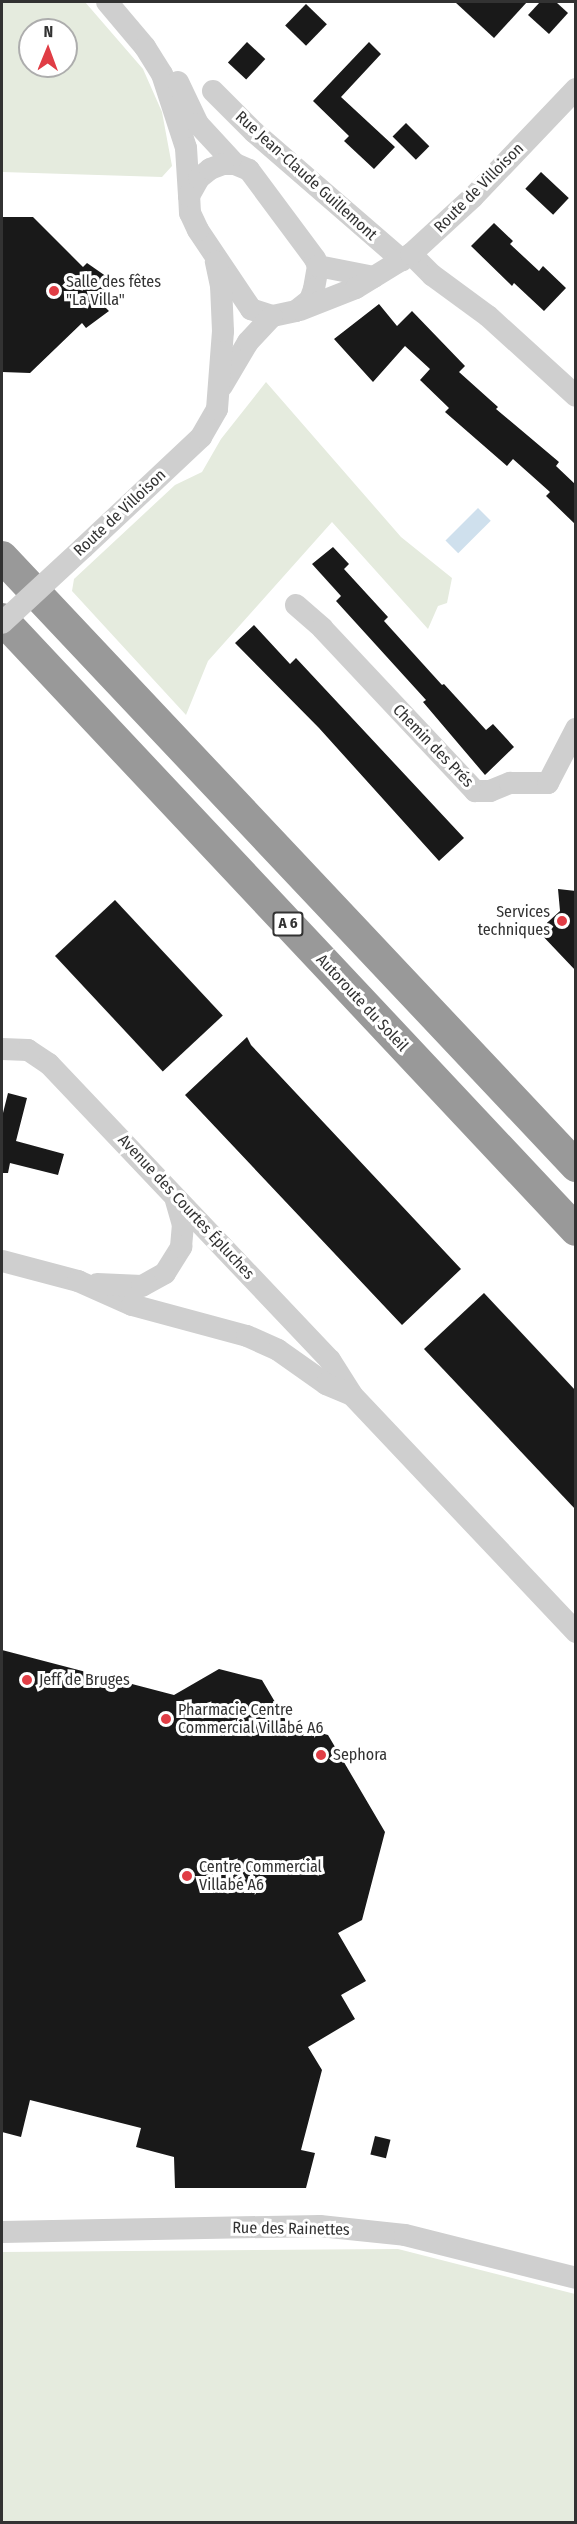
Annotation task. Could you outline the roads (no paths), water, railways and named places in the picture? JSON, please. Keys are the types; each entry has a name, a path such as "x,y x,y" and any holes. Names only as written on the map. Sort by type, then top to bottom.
{"highway":[{"name":"A 6","path":"2,557 576,1166"},
{"name":"Autoroute du Soleil","path":"2,621 576,1230"}],"street":[{"path":"107,2 145,46 162,74 186,148 190,213 251,309 272,316"},
{"path":"121,2 163,52 198,124 235,164 249,170 300,236 318,266 310,300 296,311"},
{"name":"Route de Villoison","path":"220,390 248,342 272,316 296,311 356,288 406,257 473,197 576,89"},
{"name":"Rue Jean-Claude Guillemont","path":"213,91 254,132 406,257 488,316 576,396"},
{"path":"189,196 199,177 210,169 235,164"},
{"name":"Route de Villoison","path":"2,621 201,437 217,409 220,390 223,304 215,255"},
{"path":"318,266 374,277"},
{"name":"Chemin des Prés","path":"296,605 322,628 475,791 490,791 510,783 548,783 576,729"},
{"name":"Avenue des Courtes Épluches","path":"2,1048 28,1050 49,1064 330,1360 352,1395 576,1632"},
{"path":"78,1281 142,1286 165,1273 181,1247 183,1225 174,1195"},
{"name":"Avenue des Courtes Épluches","path":"2,1261 78,1281 132,1305 247,1336 278,1350 326,1384 352,1395"},
{"name":"Rue des Rainettes","path":"2,2232 320,2226 405,2235 576,2278"}],"water":[{"path":"478,508 491,521 458,553 445,541"}],"place":[{"name":"Salle des fêtes \"La Villa\"","path":"54,291"},
{"name":"Services techniques","path":"562,921"},
{"name":"Jeff de Bruges","path":"27,1680"},
{"name":"Pharmacie Centre Commercial Villabé A6","path":"166,1719"},
{"name":"Sephora","path":"321,1755"},
{"name":"Centre Commercial Villabé A6","path":"187,1876"}]}
